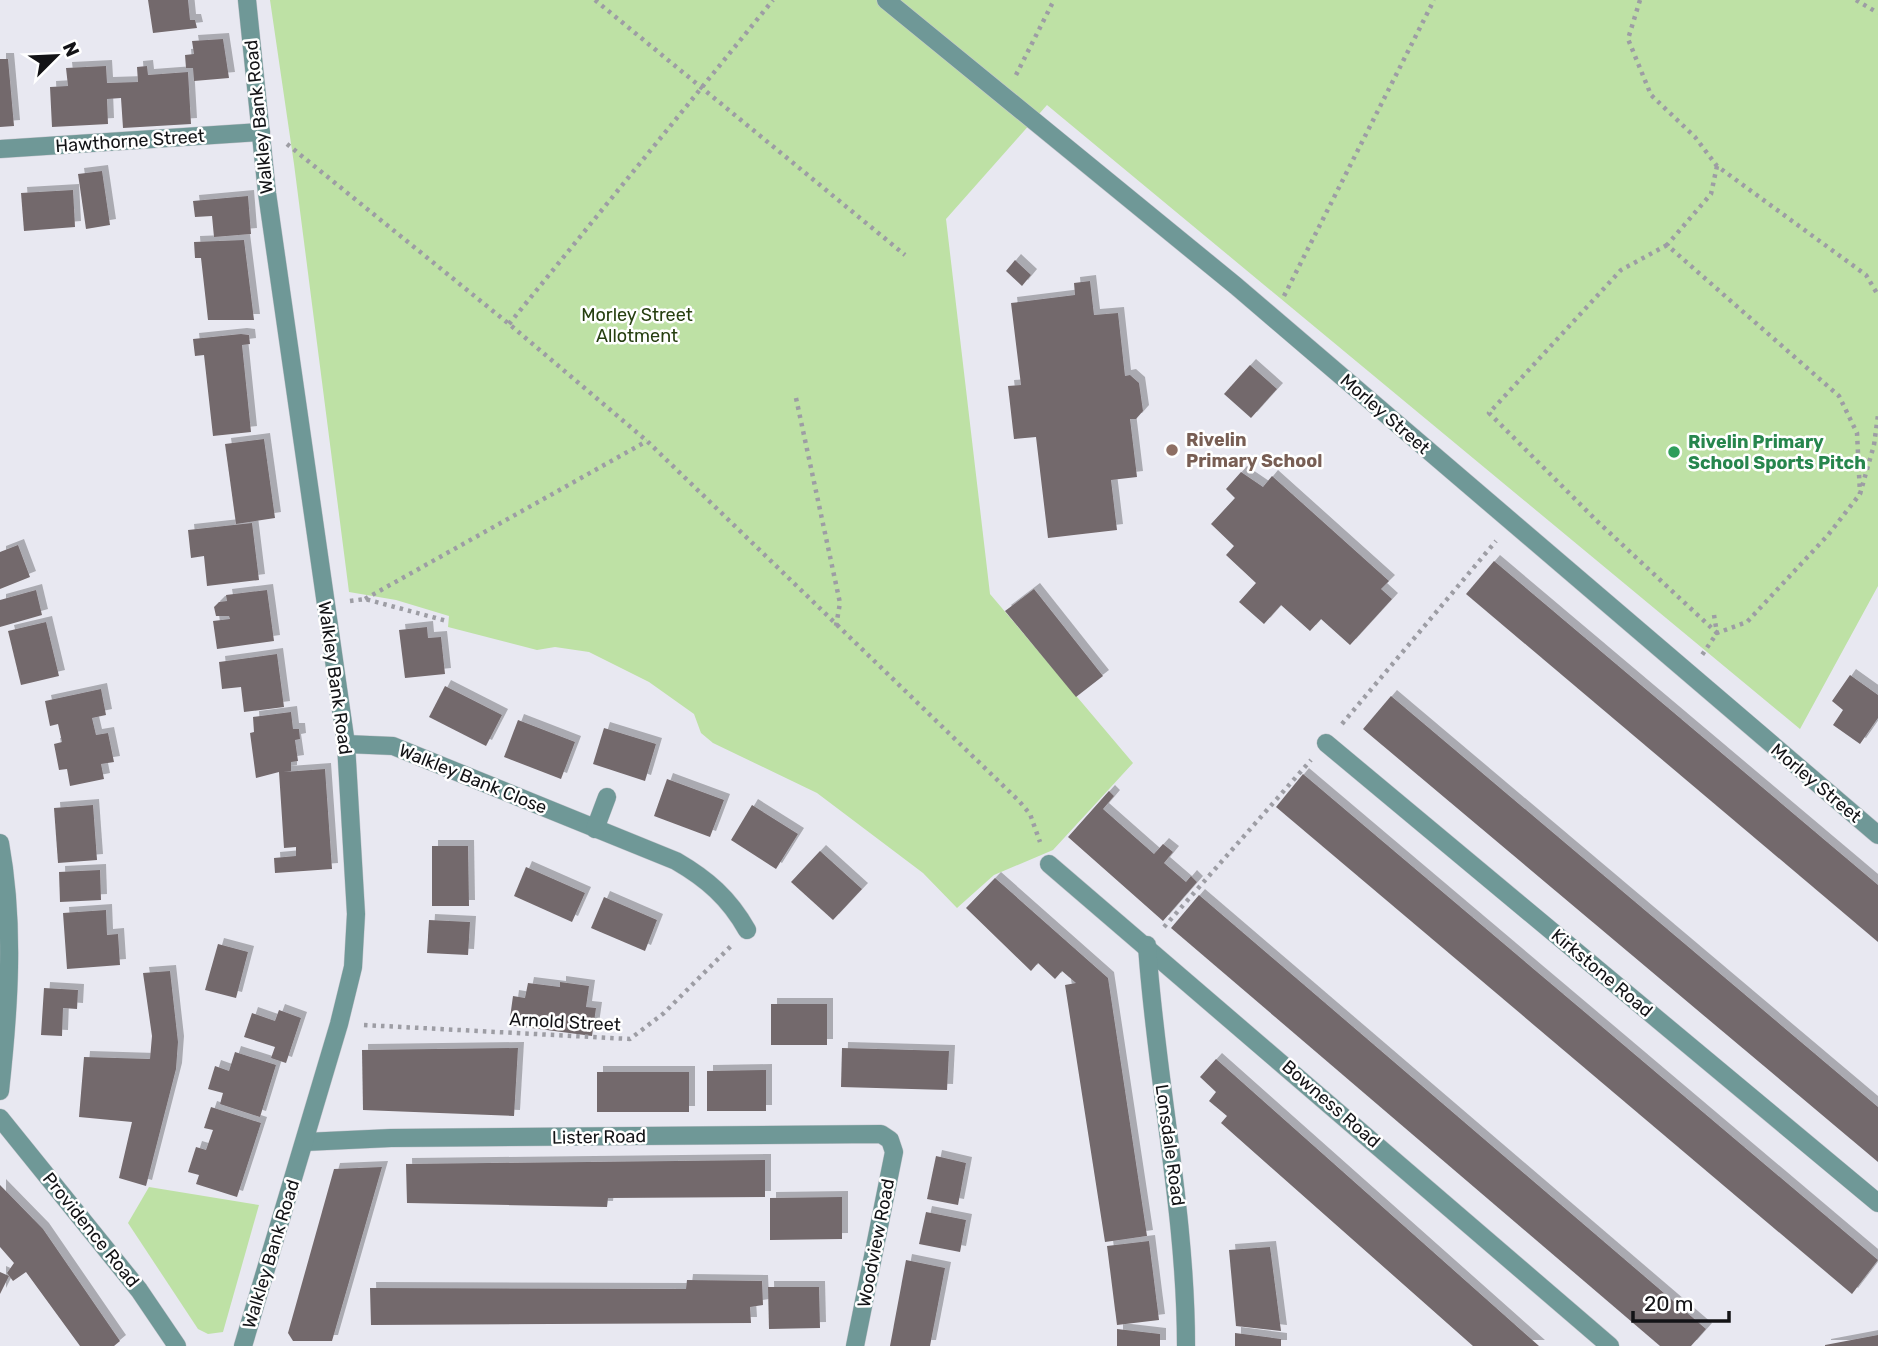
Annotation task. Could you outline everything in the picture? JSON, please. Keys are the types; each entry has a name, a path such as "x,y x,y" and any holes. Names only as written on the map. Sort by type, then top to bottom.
{"street":[{"name":"Walkley Bank Road","path":"243,1346 339,1024 353,967 356,914 346,744 261,132 247,0"},
{"name":"Morley Street","path":"886,0 1272,318 1878,835"},
{"name":"Hawthorne Street","path":"0,149 261,132"},
{"name":"Kirkstone Road","path":"1326,743 1878,1203"},
{"name":"Walkley Bank Close","path":"346,744 393,746 676,861 707,879 734,906 747,930"},
{"path":"595,830 607,797"},
{"path":"0,843 5,869 10,957 0,1091"},
{"name":"Bowness Road","path":"1049,864 1610,1346"},
{"name":"Lonsdale Road","path":"1147,946 1153,1030 1180,1206 1186,1346"},
{"name":"Providence Road","path":"0,1118 139,1290 177,1346"},
{"name":"Lister Road","path":"305,1142 391,1138 881,1134 890,1140"},
{"name":"Woodview Road","path":"855,1346 894,1152 890,1140"}],"path":[{"path":"595,0 905,255"},
{"path":"509,324 773,0"},
{"path":"1005,97 1054,0"},
{"path":"1272,318 1434,0"},
{"path":"1640,0 1628,39 1651,95 1695,137 1717,166 1866,275 1878,295"},
{"path":"1856,0 1878,13"},
{"path":"261,132 297,153 509,324 647,441 836,627 1019,801 1030,814 1049,864"},
{"path":"1717,166 1711,194 1667,245 1621,270 1489,413 1717,633"},
{"path":"1667,245 1839,396 1857,433 1860,494"},
{"path":"796,398 840,603 836,627"},
{"path":"1689,675 1717,633 1747,622 1828,535 1860,494 1874,445 1878,415"},
{"path":"325,606 365,599 647,441"},
{"path":"365,599 447,621"},
{"path":"1714,615 1717,633"},
{"name":"Arnold Street","path":"339,1024 631,1039 663,1013 747,930"}],"green space":[{"name":"Morley Street Allotment","path":"270,0 1878,0 1878,586 1800,729 1047,105 946,219 990,594 1133,763 1053,850 994,875 957,908 923,873 817,793 713,743 701,733 694,714 649,682 589,652 555,647 537,650 448,627 449,616 396,600 349,592"},
{"path":"149,1187 259,1205 223,1332 208,1334 198,1329 128,1223"}],"building":[{"path":"148,0 188,0 190,20 195,20 197,28 153,33"},
{"path":"223,39 229,78 194,81 193,68 186,68 185,55 194,54 192,41"},
{"path":"0,59 8,59 14,126 0,127"},
{"path":"106,66 107,83 138,82 137,67 147,66 148,75 188,72 191,124 123,128 121,98 107,99 108,124 52,127 50,87 68,86 66,68"},
{"path":"102,171 110,225 86,229 78,174"},
{"path":"73,190 75,227 24,231 21,193"},
{"path":"248,196 251,234 214,237 212,216 195,217 193,201"},
{"path":"244,240 254,320 208,320 201,258 195,258 194,242"},
{"path":"1015,260 1031,275 1022,286 1006,271"},
{"path":"1090,281 1094,315 1118,313 1125,376 1130,375 1139,383 1143,411 1136,419 1130,419 1137,477 1111,480 1117,530 1048,538 1036,437 1014,439 1008,386 1021,385 1011,303 1075,295 1074,283"},
{"path":"249,335 250,344 242,345 251,432 213,436 204,355 195,356 193,339"},
{"path":"1250,365 1277,389 1251,418 1224,394"},
{"path":"264,439 275,518 236,524 225,444"},
{"path":"1241,472 1263,487 1272,476 1389,581 1381,589 1392,599 1350,645 1321,619 1310,631 1281,605 1264,624 1239,602 1256,583 1226,555 1234,546 1211,524 1235,498 1226,489"},
{"path":"252,523 259,580 207,586 204,556 191,558 188,530"},
{"path":"18,545 30,577 0,589 0,552"},
{"path":"1494,561 1878,885 1878,942 1466,594"},
{"path":"1034,589 1103,676 1076,697 1005,611"},
{"path":"36,590 42,615 0,627 0,600"},
{"path":"267,590 274,641 217,649 213,621 230,619 229,616 216,616 214,607 219,602 227,601 226,595"},
{"path":"46,622 59,676 21,685 8,631"},
{"path":"427,627 428,638 441,637 445,674 405,678 399,630"},
{"path":"277,654 284,707 244,712 241,687 222,689 219,662"},
{"path":"1850,675 1878,695 1878,718 1860,744 1833,725 1843,710 1832,701"},
{"path":"445,686 502,715 486,746 429,717"},
{"path":"101,689 106,715 92,718 96,735 108,733 114,762 101,764 104,779 70,786 67,769 59,770 54,744 62,742 58,724 50,726 45,701"},
{"path":"1391,696 1878,1107 1878,1162 1363,729"},
{"path":"291,712 293,729 299,729 300,739 295,740 298,761 291,762 291,771 284,772 325,769 332,869 275,873 274,858 296,856 296,847 284,848 279,772 256,778 250,733 254,732 253,717"},
{"path":"518,720 575,742 561,779 504,757"},
{"path":"604,728 656,744 645,781 593,764"},
{"path":"1303,774 1878,1260 1852,1294 1276,807"},
{"path":"667,779 724,800 710,837 654,816"},
{"path":"1109,791 1114,796 1103,809 1154,854 1163,844 1173,852 1164,863 1186,882 1191,876 1197,882 1163,921 1068,837"},
{"path":"93,805 97,860 58,863 54,808"},
{"path":"752,805 798,834 776,869 731,840"},
{"path":"432,846 468,846 469,906 432,906"},
{"path":"820,851 862,889 833,920 791,882"},
{"path":"526,867 585,893 572,922 514,896"},
{"path":"100,870 101,900 60,902 59,872"},
{"path":"995,878 1108,978 1147,1236 1105,1242 1065,985 1076,983 1062,971 1055,979 1038,963 1031,971 966,908"},
{"path":"1199,895 1706,1329 1691,1346 1660,1346 1171,928"},
{"path":"604,897 657,920 645,951 591,928"},
{"path":"106,910 107,935 118,934 120,965 67,969 63,913"},
{"path":"429,920 470,922 468,955 427,953"},
{"path":"218,944 248,952 236,998 205,990"},
{"path":"170,971 178,1042 176,1069 146,1186 119,1178 132,1122 79,1117 84,1057 150,1059 152,1036 143,973"},
{"path":"560,982 589,986 586,1007 596,1008 592,1036 509,1025 513,996 525,998 528,983 560,987"},
{"path":"44,988 78,990 77,1009 63,1008 62,1036 41,1035"},
{"path":"771,1004 827,1004 827,1045 771,1045"},
{"path":"279,1010 301,1018 286,1063 271,1058 275,1047 244,1037 252,1013 275,1021"},
{"path":"518,1048 514,1116 363,1110 362,1050"},
{"path":"842,1048 949,1051 947,1090 841,1087"},
{"path":"235,1052 276,1065 260,1117 220,1104 223,1093 208,1089 215,1066 229,1071"},
{"path":"1216,1059 1539,1346 1473,1346 1221,1123 1227,1116 1209,1101 1216,1092 1200,1077"},
{"path":"766,1070 766,1111 707,1111 707,1071"},
{"path":"597,1072 689,1072 689,1112 597,1112"},
{"path":"211,1107 261,1123 237,1197 196,1184 199,1175 188,1172 196,1147 206,1150 213,1130 204,1128"},
{"path":"936,1156 966,1163 958,1205 927,1199"},
{"path":"765,1160 765,1197 608,1198 607,1207 407,1203 406,1164"},
{"path":"382,1167 332,1341 293,1341 288,1333 334,1169"},
{"path":"0,1185 43,1229 120,1341 114,1346 80,1346 26,1272 13,1281 7,1273 14,1263 0,1247"},
{"path":"842,1197 842,1239 770,1240 770,1198"},
{"path":"926,1212 966,1220 960,1252 919,1244"},
{"path":"1149,1241 1159,1320 1117,1325 1107,1246"},
{"path":"1270,1247 1281,1331 1236,1326 1229,1250"},
{"path":"906,1260 945,1268 930,1346 890,1346"},
{"path":"0,1272 9,1276 0,1294"},
{"path":"687,1280 762,1281 763,1305 750,1307 751,1323 371,1325 370,1288 686,1289"},
{"path":"768,1287 819,1287 820,1328 769,1329"},
{"path":"1117,1329 1160,1334 1160,1346 1117,1346"},
{"path":"1235,1333 1281,1339 1281,1346 1235,1346"},
{"path":"1878,1335 1878,1346 1825,1346 1825,1345"}],"place":[{"name":"Rivelin Primary School","path":"1172,450"},
{"name":"Rivelin Primary School Sports Pitch","path":"1674,452"}]}
